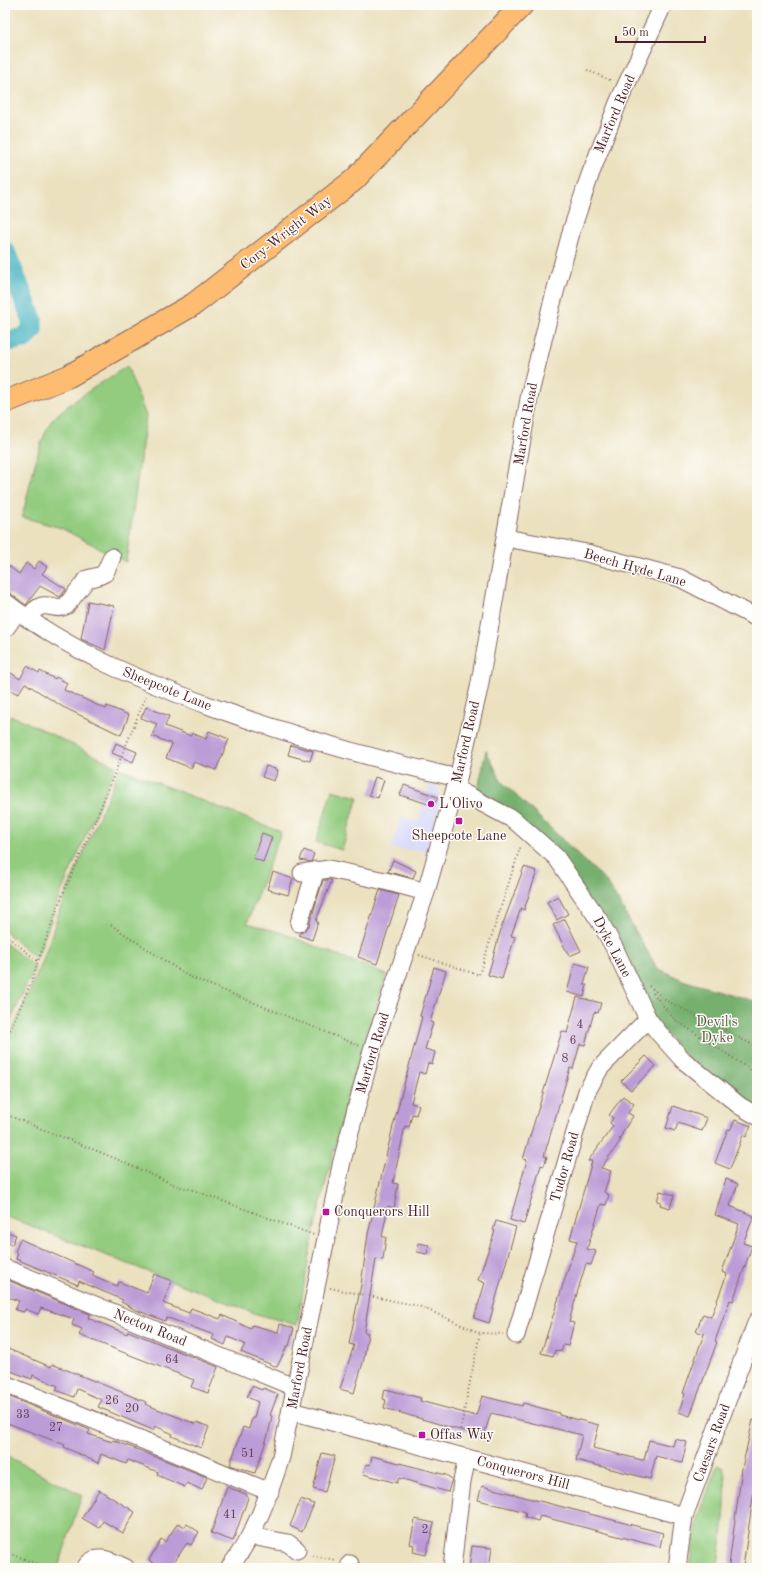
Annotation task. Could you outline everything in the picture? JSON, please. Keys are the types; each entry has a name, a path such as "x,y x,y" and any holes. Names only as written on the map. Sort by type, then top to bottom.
{"main road":[{"name":"Cory-Wright Way","path":"5,402 69,376 200,299 354,180 522,5"}],"street":[{"name":"Marford Road","path":"229,1568 251,1536 270,1492 281,1457 342,1161 372,1050 426,892 457,784 479,688 530,393 572,229 590,175 625,88 663,5"},
{"name":"Beech Hyde Lane","path":"506,538 587,553 680,578 757,618"},
{"path":"5,629 17,611 33,610 41,606 62,608 66,606 87,579 105,573 112,557"},
{"name":"Sheepcote Lane","path":"17,611 81,652 150,684 286,733 457,784"},
{"name":"Dyke Lane","path":"457,784 514,820 556,857 599,920 614,947 648,1019 683,1060 740,1106 757,1116"},
{"path":"299,923 309,872 336,871 385,881 426,892"},
{"name":"Tudor Road","path":"516,1335 587,1091 600,1068 648,1019"},
{"name":"Necton Road","path":"5,1268 289,1385 296,1386"},
{"name":"Caesars Road","path":"677,1568 684,1516 757,1321"},
{"path":"5,1384 270,1492"},
{"name":"Conquerors Hill","path":"291,1411 684,1516"},
{"path":"452,1568 462,1481 461,1457"},
{"path":"251,1536 288,1543 297,1550"},
{"path":"85,1568 89,1562 96,1558 106,1559 126,1568"}],"path":[{"path":"587,70 625,88"},
{"path":"5,1041 34,976 62,896 94,824 150,684"},
{"path":"406,951 479,975 526,830"},
{"path":"111,925 188,976 372,1050"},
{"path":"5,935 38,961"},
{"path":"757,1047 667,1001 646,984 674,1019 757,1074"},
{"path":"7,1115 112,1157 177,1186 193,1190 326,1239"},
{"path":"317,1285 419,1306 480,1333 516,1335"},
{"path":"461,1457 465,1414 480,1333"},
{"path":"297,1550 303,1554 350,1566"},
{"path":"5,1552 49,1568"}],"shaded area":[{"path":"426,779 437,786 440,800 427,851 391,849 401,817 418,821 430,785"}],"green space":[{"path":"127,366 146,416 126,562 61,528 22,517 37,456 50,423 63,410"},
{"path":"5,715 18,718 116,766 60,895 37,959 5,931"},
{"name":"Devil's Dyke","path":"486,750 501,781 607,882 657,968 685,981 757,1002 757,1110 684,1055 645,1008 618,946 512,815 478,789"},
{"path":"120,768 281,832 247,923 282,933 387,975 349,1091 313,1234 297,1325 257,1314 5,1216 5,1047 42,963 63,900"},
{"path":"332,790 358,797 342,850 316,842"},
{"path":"5,943 35,967 5,1033"},
{"path":"5,1455 82,1495 58,1568 5,1568"},
{"path":"717,1465 723,1468 726,1488 723,1532 717,1568 690,1568 697,1522"}],"building":[{"path":"39,561 47,567 42,574 66,589 60,597 40,586 26,605 11,594 5,592 5,563 19,574 26,563 34,569"},
{"path":"88,601 114,606 105,650 81,639"},
{"path":"27,666 39,673 40,671 55,679 56,677 67,683 64,690 106,709 107,706 129,715 121,735 63,707 25,683 18,694 5,687 5,669 20,679"},
{"path":"146,707 169,716 165,726 191,736 192,733 206,739 209,731 229,739 216,770 194,762 191,768 166,758 172,744 152,736 157,724 141,718"},
{"path":"116,743 137,752 133,762 112,753"},
{"path":"291,745 313,751 310,761 288,755"},
{"path":"266,766 278,770 274,781 262,777"},
{"path":"375,777 384,780 378,798 369,795"},
{"path":"404,785 438,797 434,806 400,795"},
{"path":"262,833 272,837 263,862 253,858"},
{"path":"304,850 314,854 311,862 300,860"},
{"path":"393,860 416,871 413,878 388,872"},
{"path":"524,867 537,871 524,910 521,908 511,936 515,937 502,979 488,975 501,929"},
{"path":"273,872 293,879 288,895 267,889"},
{"path":"323,880 332,880 316,921 318,922 312,940 299,935 309,926"},
{"path":"380,890 399,895 377,964 358,957"},
{"path":"558,896 568,914 557,920 547,902"},
{"path":"565,919 581,951 569,956 553,925"},
{"path":"575,963 589,967 584,985 587,985 584,997 567,992"},
{"path":"434,967 446,971 430,1022 433,1023 425,1049 435,1052 432,1064 428,1063 425,1074 419,1072 411,1103 419,1105 416,1115 412,1114 409,1127 405,1126 393,1183 398,1184 394,1208 388,1206 382,1237 386,1237 383,1260 376,1259 364,1332 368,1333 364,1359 354,1393 340,1389 354,1345 349,1344 361,1285 368,1234 393,1126 422,1017 420,1016"},
{"path":"577,997 601,1003 598,1013 594,1012 585,1045 580,1044 573,1069 570,1068 544,1156 547,1157 544,1166 541,1165 524,1224 510,1220 527,1160 523,1159 562,1031 567,1033"},
{"path":"646,1056 656,1066 631,1090 621,1081"},
{"path":"623,1096 634,1104 628,1113 633,1116 619,1139 621,1140 601,1168 611,1171 604,1192 609,1195 606,1205 601,1204 587,1249 596,1251 591,1265 586,1264 580,1283 569,1322 574,1323 568,1346 563,1345 561,1352 555,1350 553,1356 541,1353 577,1241 570,1239 592,1161 588,1161 613,1126 610,1123 613,1118 609,1115"},
{"path":"673,1106 707,1118 702,1131 678,1123 675,1131 666,1128"},
{"path":"735,1120 751,1126 746,1137 743,1135 730,1169 715,1163 728,1129 730,1130"},
{"path":"726,1179 738,1184 730,1206 754,1216 743,1243 752,1246 733,1301 730,1300 715,1341 717,1342 690,1416 679,1412 685,1394 683,1393 704,1334 696,1331 703,1314 711,1317 727,1274 722,1272 739,1224 715,1215"},
{"path":"660,1191 674,1195 670,1208 660,1205 661,1202 657,1201"},
{"path":"496,1221 516,1227 489,1323 474,1318 485,1283 478,1280 495,1231 493,1230"},
{"path":"5,1231 16,1235 12,1245 5,1242"},
{"path":"20,1239 94,1272 92,1275 117,1286 119,1282 147,1293 154,1274 172,1281 163,1303 189,1313 191,1308 220,1319 222,1315 251,1329 252,1325 278,1332 280,1324 294,1328 289,1346 287,1346 277,1367 241,1352 245,1344 228,1337 225,1345 212,1339 214,1335 171,1319 166,1318 165,1321 136,1310 121,1302 123,1300 79,1281 78,1285 16,1259 18,1253 15,1252"},
{"path":"418,1243 429,1245 427,1254 417,1252"},
{"path":"5,1279 90,1314 88,1318 127,1334 128,1331 218,1367 208,1393 191,1387 194,1380 79,1335 82,1329 72,1325 74,1319 41,1308 38,1314 25,1309 24,1312 15,1310 19,1301 5,1296"},
{"path":"8,1349 51,1367 52,1364 146,1402 145,1404 165,1412 196,1424 197,1422 209,1427 201,1448 172,1436 173,1434 155,1426 153,1430 98,1407 102,1400 77,1389 74,1397 56,1390 58,1386 33,1375 32,1379 5,1369 5,1356"},
{"path":"252,1386 262,1390 263,1388 278,1394 270,1415 272,1416 268,1435 255,1473 230,1465 243,1427 249,1429 252,1418 254,1418 258,1402 247,1397"},
{"path":"385,1389 421,1398 420,1401 476,1416 482,1396 522,1406 523,1403 559,1413 559,1415 599,1425 593,1448 642,1460 644,1460 649,1440 673,1446 675,1439 687,1442 682,1463 656,1456 650,1479 576,1460 582,1435 491,1413 484,1435 456,1429 384,1408 386,1400 383,1399"},
{"path":"5,1395 90,1430 88,1434 112,1442 113,1440 207,1477 202,1490 187,1483 185,1487 157,1475 158,1472 128,1460 126,1464 101,1454 98,1463 64,1447 65,1445 5,1422"},
{"path":"753,1420 757,1421 757,1469 743,1567 729,1565 742,1468"},
{"path":"322,1453 335,1456 325,1492 313,1489"},
{"path":"372,1456 446,1475 452,1479 448,1492 399,1478 397,1483 363,1474 366,1464 370,1465"},
{"path":"482,1486 663,1533 660,1547 540,1516 538,1521 525,1517 526,1512 478,1500"},
{"path":"227,1487 246,1494 248,1498 233,1541 211,1533"},
{"path":"99,1490 135,1512 123,1533 103,1521 99,1528 82,1518"},
{"path":"301,1499 314,1504 302,1532 290,1526"},
{"path":"415,1519 434,1523 426,1555 413,1552 414,1545 410,1544"},
{"path":"178,1523 185,1527 187,1524 199,1532 191,1545 187,1543 170,1568 160,1568 149,1560 161,1539 165,1542"},
{"path":"472,1546 492,1548 489,1568 469,1568"}],"waterway":[{"path":"5,252 32,319 32,330 24,338 5,342"}],"place":[{"name":"L'Olivo","path":"431,804"},
{"name":"Sheepcote Lane","path":"459,821"},
{"name":"Conquerors Hill","path":"326,1212"},
{"name":"Offas Way","path":"422,1435"}]}
